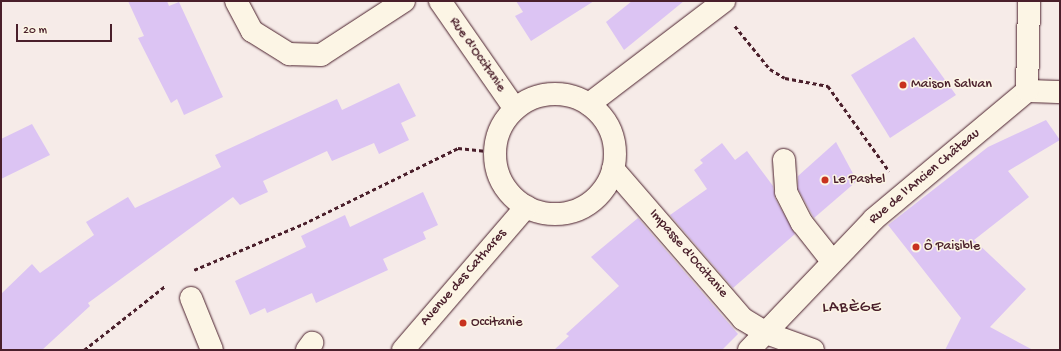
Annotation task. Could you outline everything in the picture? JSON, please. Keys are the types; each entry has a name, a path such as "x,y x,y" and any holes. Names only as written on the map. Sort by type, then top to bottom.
{"street":[{"path":"236,1 252,31 289,54 321,55 404,1"},
{"name":"Rue d'Occitanie","path":"440,1 515,108"},
{"path":"1029,1 1027,91 1060,92"},
{"path":"589,104 722,3"},
{"name":"Rue de l'Ancien Château","path":"749,350 832,261 905,192 1027,91"},
{"path":"551,94 571,96 589,104 611,133 615,151 613,169 606,186 578,210 561,214 526,207 502,184 494,152 504,121 515,108 531,98 551,94"},
{"path":"784,160 786,192 802,223 832,261"},
{"name":"Impasse d'Occitanie","path":"613,169 742,319 766,333 813,350"},
{"name":"Avenue des Cathares","path":"403,350 526,207"},
{"path":"191,298 212,350"}],"path":[{"path":"722,3 770,70 785,78 828,86 905,192"},
{"path":"189,272 303,224 458,148 494,152"},
{"path":"84,350 168,284"}],"building":[{"path":"128,1 167,1 169,6 179,2 223,97 184,115 177,99 171,103 138,38 144,36"},
{"path":"516,1 594,1 531,41 515,16 523,12"},
{"path":"632,1 684,1 624,50 606,22"},
{"name":"Maison Salvan","path":"914,37 956,95 890,138 851,75"},
{"path":"399,83 416,116 401,123 409,140 379,154 374,143 332,161 327,151 263,181 268,192 240,205 233,197 88,303 90,306 42,350 1,350 1,294 32,264 40,273 94,235 86,222 128,197 135,208 221,167 215,155 337,99 342,110"},
{"path":"1046,120 1060,140 1008,171 1029,197 974,240 1026,289 990,327 1033,350 945,350 961,318 888,225 988,147"},
{"path":"32,124 50,155 1,179 1,139"},
{"name":"Le Pastel","path":"836,142 857,181 814,218 798,189 798,176"},
{"path":"722,143 735,160 747,151 773,186 775,198 795,234 733,288 670,215 707,189 694,170 703,163 700,160"},
{"path":"423,192 438,225 423,232 426,239 383,259 388,270 316,303 312,293 267,313 265,308 250,315 235,281 306,247 301,236 345,215 350,227"},
{"path":"638,218 738,334 722,350 554,350 569,336 566,334 619,286 591,257"}],"place":[{"name":"Maison Salvan","path":"903,85"},
{"name":"Le Pastel","path":"825,180"},
{"name":"Ô Paisible","path":"916,247"},
{"name":"Occitanie","path":"463,323"}],"district":[{"name":"LABÈGE","path":"852,309"}]}
